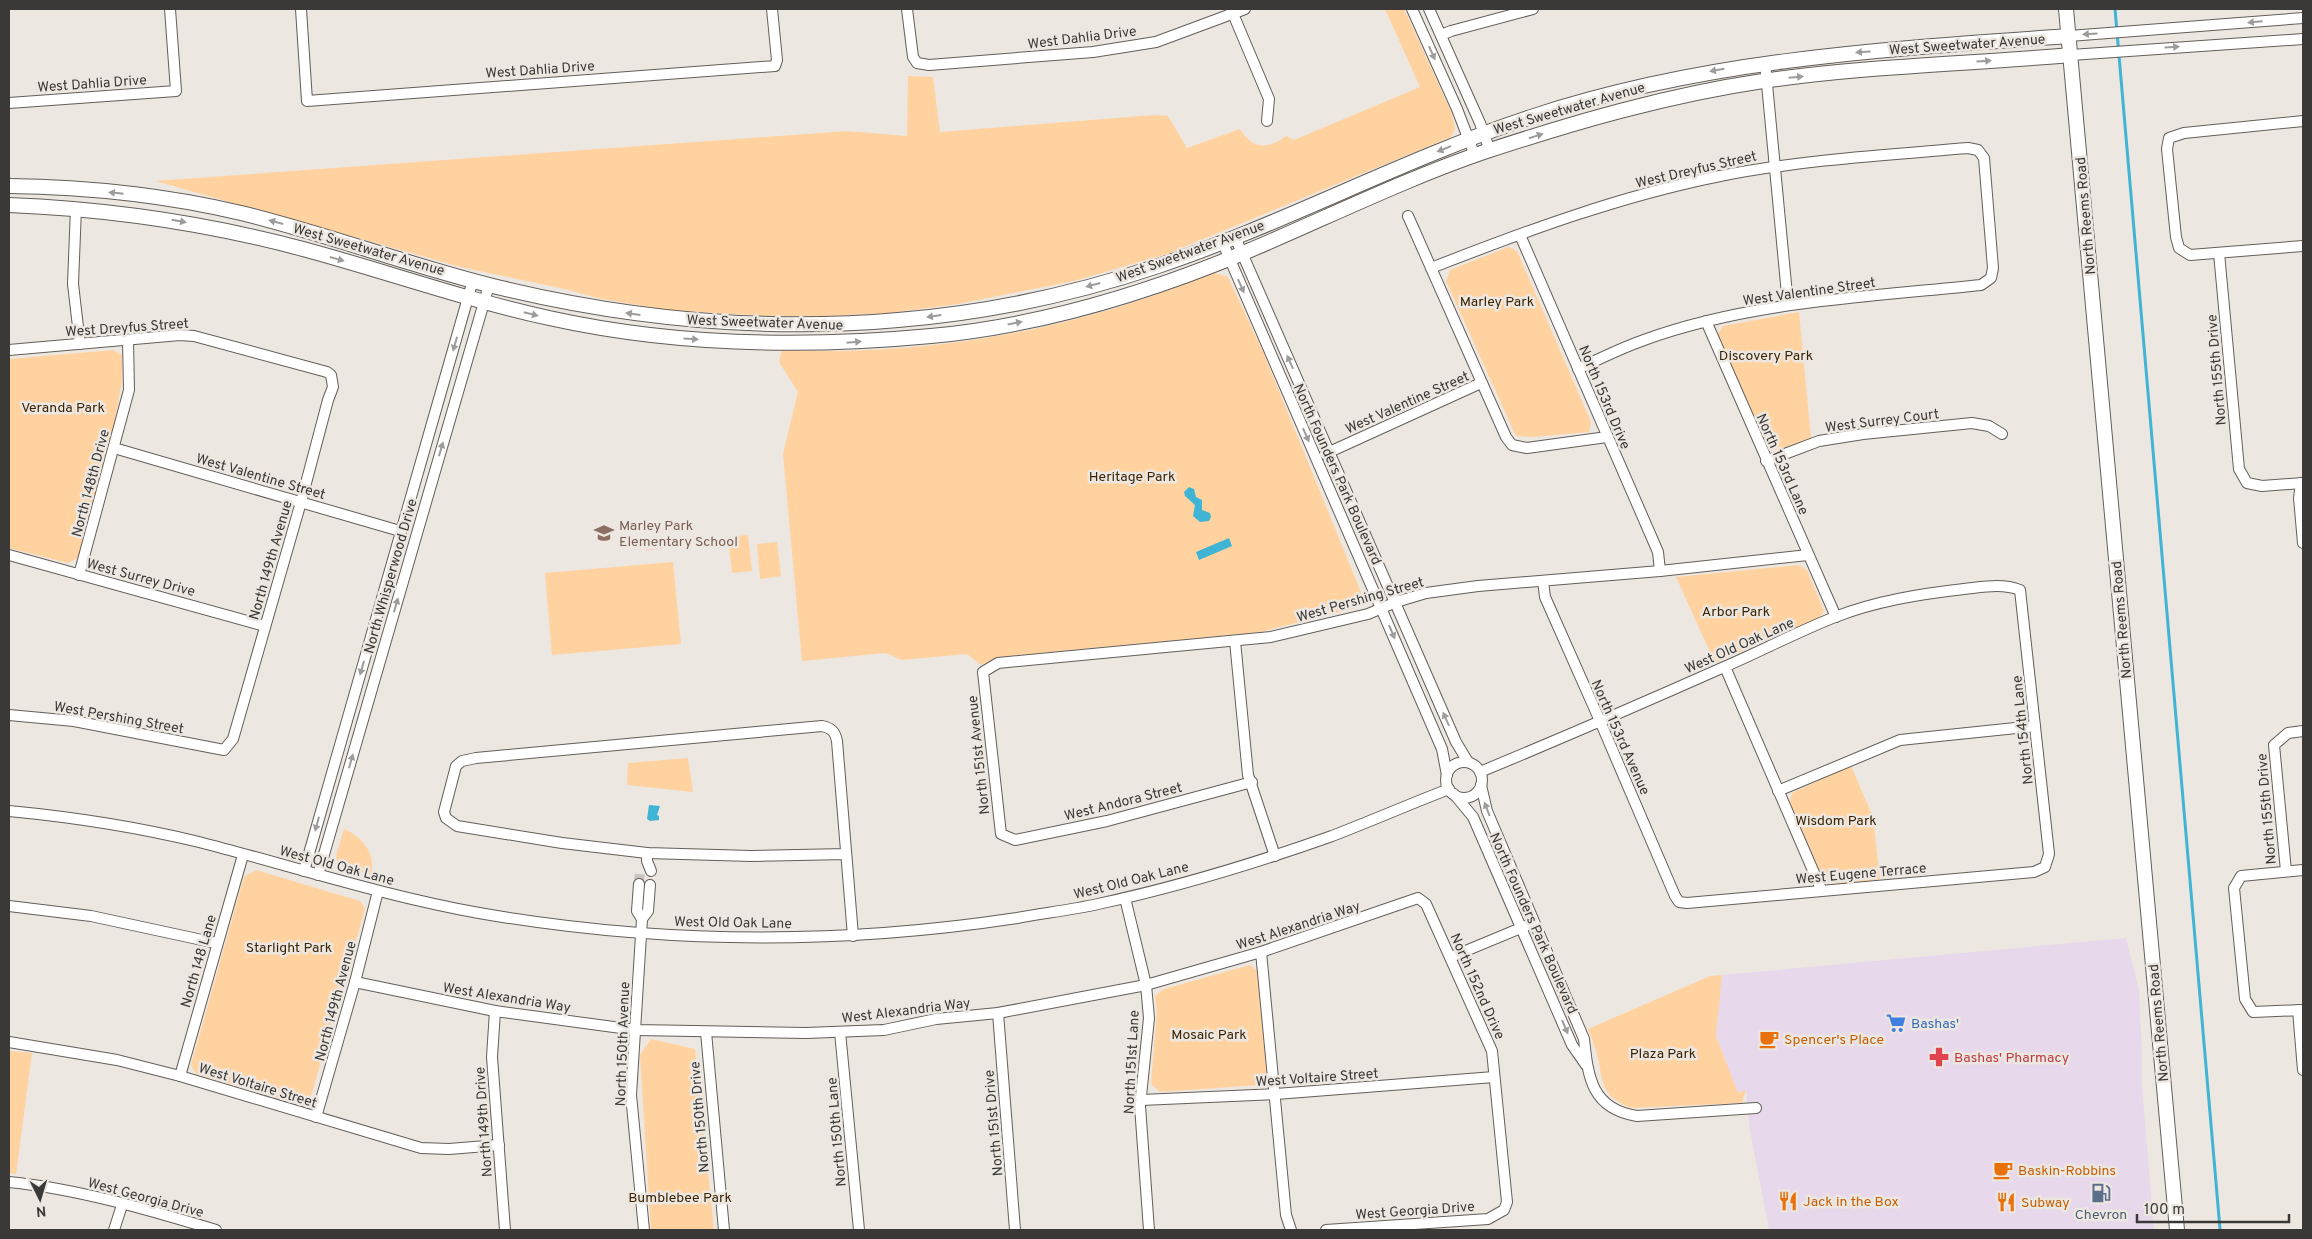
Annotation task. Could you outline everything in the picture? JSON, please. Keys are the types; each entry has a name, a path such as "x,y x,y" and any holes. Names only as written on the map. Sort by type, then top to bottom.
{"street":[{"name":"West Dahlia Drive","path":"9,103 176,91 170,9"},
{"name":"West Dahlia Drive","path":"301,9 307,101 775,66 777,60 772,9"},
{"name":"West Dahlia Drive","path":"908,9 913,57 917,63 929,65 1093,52 1156,42 1231,12 1245,9"},
{"path":"1412,9 1475,156"},
{"path":"1429,9 1484,132 1490,151"},
{"path":"1441,35 1533,9"},
{"name":"North Reems Road","path":"2066,9 2177,1230"},
{"path":"1231,12 1269,99 1267,121"},
{"name":"West Sweetwater Avenue","path":"9,186 119,193 241,213 489,285 582,306 660,317 740,324 839,325 931,317 1030,300 1129,275 1229,239 1484,132 1617,92 1692,74 1849,53 2303,18"},
{"name":"West Sweetwater Avenue","path":"9,205 76,208 138,214 256,237 484,302 548,318 648,335 755,344 840,343 936,336 1031,320 1129,295 1235,256 1475,156 1571,125 1628,110 1767,80 2118,51 2303,39"},
{"path":"1765,63 1788,306"},
{"path":"2303,121 2184,132 2169,138 2167,149 2176,236 2180,248 2190,255 2303,246"},
{"name":"West Dreyfus Street","path":"1432,268 1582,212 1656,191 1775,166 1968,148 1978,150 1984,158 1993,268 1991,278"},
{"path":"76,208 73,284 80,344"},
{"path":"1408,216 1481,383 1506,437 1512,445 1527,448 1607,437"},
{"name":"North 153rd Drive","path":"1520,235 1658,552 1660,571"},
{"name":"North Founders Park Boulevard","path":"1229,239 1316,457 1442,748 1447,775"},
{"name":"North 155th Drive","path":"2219,253 2239,469 2247,483 2262,486 2302,483"},
{"name":"North Founders Park Boulevard","path":"1235,256 1330,452 1456,742 1468,762"},
{"name":"West Valentine Street","path":"1578,369 1644,340 1706,321 1788,306 1981,285 1991,278"},
{"name":"North Whisperwood Drive","path":"304,871 400,531 474,280"},
{"name":"North Whisperwood Drive","path":"318,875 489,285"},
{"name":"North 153rd Lane","path":"1706,321 1836,617"},
{"name":"West Dreyfus Street","path":"9,350 180,335 194,336 327,372 331,375"},
{"name":"North 148th Drive","path":"79,575 129,390 128,340"},
{"name":"North 149th Avenue","path":"224,750 233,739 301,502 333,387 331,375"},
{"name":"West Valentine Street","path":"1316,457 1481,383"},
{"name":"West Surrey Court","path":"1766,460 1819,441 1863,434 1972,424 1989,426 2002,434"},
{"name":"West Valentine Street","path":"114,448 400,531"},
{"path":"2302,483 2299,498 2303,543"},
{"name":"West Pershing Street","path":"983,672 998,663 1235,641 1292,633 1368,614 1396,602 1426,593 1808,555"},
{"name":"West Surrey Drive","path":"9,556 265,626"},
{"name":"North 153rd Avenue","path":"1543,581 1545,597 1679,902"},
{"name":"West Old Oak Lane","path":"1480,772 1725,667 1836,617 1882,602 1938,592 2007,585 2020,590"},
{"name":"North 154th Lane","path":"2020,590 2049,854 2044,867"},
{"path":"1235,641 1248,775 1252,782 1275,856"},
{"path":"1725,667 1821,889"},
{"name":"North 151st Avenue","path":"983,672 1001,834"},
{"name":"West Pershing Street","path":"9,715 74,721 224,750"},
{"path":"846,854 648,862 562,843 457,826 446,818 444,812 456,766 462,761 519,753 822,726 830,728 835,733 837,740 853,936"},
{"path":"1778,791 1900,740 2035,726"},
{"name":"North 155th Drive","path":"2286,871 2274,745 2288,733 2303,731"},
{"path":"1468,762 1473,764 1480,772 1481,785 1479,790 1470,796 1459,796 1451,791 1447,775 1458,763 1468,762"},
{"name":"West Andora Street","path":"1001,834 1015,840 1107,821 1252,782"},
{"name":"North Founders Park Boulevard","path":"1481,785 1487,811 1584,1039 1587,1065 1599,1098 1608,1106 1624,1114 1637,1116 1756,1108"},
{"name":"North Founders Park Boulevard","path":"1451,791 1473,817 1572,1045 1587,1065"},
{"name":"West Old Oak Lane","path":"9,811 159,833 378,892 498,916 641,933 761,938 853,936 949,928 1093,906 1275,856 1451,791"},
{"name":"North 148 Lane","path":"180,1076 216,943 243,855"},
{"path":"640,871 648,862"},
{"name":"West Eugene Terrace","path":"1679,902 1687,903 1821,889 2034,872 2044,867"},
{"path":"2303,870 2241,876 2234,888 2245,999 2253,1012 2301,1010 2303,1070"},
{"path":"638,888 650,888 648,911 642,918 637,910 638,888"},
{"name":"North 149th Avenue","path":"316,1117 355,982 378,892"},
{"name":"North 151st Lane","path":"1125,898 1146,985 1150,1018 1141,1100 1149,1230"},
{"name":"West Alexandria Way","path":"355,982 495,1011 634,1030 706,1032 840,1032 884,1030 936,1019 998,1013 1146,985 1261,952 1418,898"},
{"name":"North 152nd Drive","path":"1418,898 1426,904 1492,1051 1507,1202 1504,1210"},
{"path":"9,906 91,916 216,943"},
{"name":"North 150th Avenue","path":"642,918 631,1095 644,1230"},
{"path":"1451,957 1534,922"},
{"path":"1261,952 1286,1215 1291,1230"},
{"name":"North 149th Drive","path":"495,1011 492,1057 505,1230"},
{"name":"North 151st Drive","path":"998,1013 1015,1230"},
{"name":"North 150th Drive","path":"706,1032 724,1230"},
{"name":"North 150th Lane","path":"840,1032 859,1230"},
{"name":"West Voltaire Street","path":"9,1042 117,1060 180,1076 421,1148 449,1149 499,1145"},
{"name":"West Voltaire Street","path":"1141,1100 1276,1094 1494,1077"},
{"name":"West Georgia Drive","path":"9,1182 44,1186 216,1230"},
{"path":"114,1230 122,1205"},
{"name":"West Georgia Drive","path":"1326,1230 1488,1219 1504,1210"}],"shaded area":[{"path":"662,536 663,549 646,551 645,538"},
{"path":"2126,938 2139,990 2142,1086 2154,1230 1769,1230 1750,1130 1746,1090 1738,1093 1716,1036 1722,975"}],"green space":[{"path":"1385,9 1404,9 1452,114 1455,129 1451,137 1167,254 1074,281 958,304 889,313 826,316 766,316 667,310 597,298 569,290 461,267 155,181 847,131 907,136 908,76 933,77 940,132 1154,115 1168,116 1187,148 1240,129 1255,144 1267,145 1273,144 1286,136 1294,140 1420,87"},
{"name":"Marley Park","path":"1508,247 1517,251 1591,422 1589,432 1534,437 1516,436 1446,281 1450,270"},
{"name":"Heritage Park","path":"1215,273 1228,277 1263,352 1363,597 1356,608 1260,632 998,657 981,665 967,654 902,660 885,653 802,661 783,454 798,392 779,362 782,350 823,351 907,348 1031,330 1112,309"},
{"name":"Discovery Park","path":"1799,312 1811,438 1776,450 1767,447 1718,334 1723,326"},
{"name":"Veranda Park","path":"113,350 122,355 122,380 114,426 78,558 68,563 9,548 9,359"},
{"path":"748,535 752,571 732,573 728,537"},
{"path":"777,542 781,576 760,579 757,544"},
{"path":"673,562 681,644 552,655 545,573"},
{"name":"Arbor Park","path":"1798,565 1807,570 1824,611 1820,617 1715,663 1676,577"},
{"path":"688,758 693,792 627,785 628,763"},
{"name":"Wisdom Park","path":"1851,766 1873,817 1880,879 1843,884 1823,878 1790,802 1792,793"},
{"path":"344,829 357,836 366,847 371,859 371,874 343,867 337,862 336,856"},
{"name":"Starlight Park","path":"256,870 360,901 365,909 310,1100 300,1104 196,1074 191,1065 244,877"},
{"name":"Mosaic Park","path":"1250,965 1257,971 1267,1077 1260,1085 1160,1092 1151,1084 1157,1012 1155,996 1164,989"},
{"name":"Plaza Park","path":"1722,975 1716,1036 1738,1093 1746,1090 1742,1103 1631,1108 1612,1097 1604,1085 1599,1061 1588,1029 1710,976"},
{"name":"Bumblebee Park","path":"651,1039 695,1049 714,1230 651,1230 640,1055"},
{"path":"9,1051 32,1053 16,1174 9,1173"}],"water":[{"path":"1189,487 1194,489 1196,497 1202,500 1202,510 1210,513 1209,521 1200,522 1193,516 1195,505 1185,496 1184,492"},
{"path":"1229,538 1232,546 1199,560 1196,552"},
{"path":"649,805 660,806 657,815 659,820 650,821 647,819"}],"waterway":[{"path":"2115,9 2220,1229"}],"tunnel":[{"path":"639,884 640,871"}],"place":[{"name":"Marley Park Elementary School","path":"604,533"},
{"name":"Bashas'","path":"1896,1023"},
{"name":"Spencer's Place","path":"1769,1039"},
{"name":"Bashas' Pharmacy","path":"1939,1057"},
{"name":"Baskin-Robbins","path":"2003,1170"},
{"name":"Chevron","path":"2101,1193"},
{"name":"Jack in the Box","path":"1788,1201"},
{"name":"Subway","path":"2006,1202"}]}
